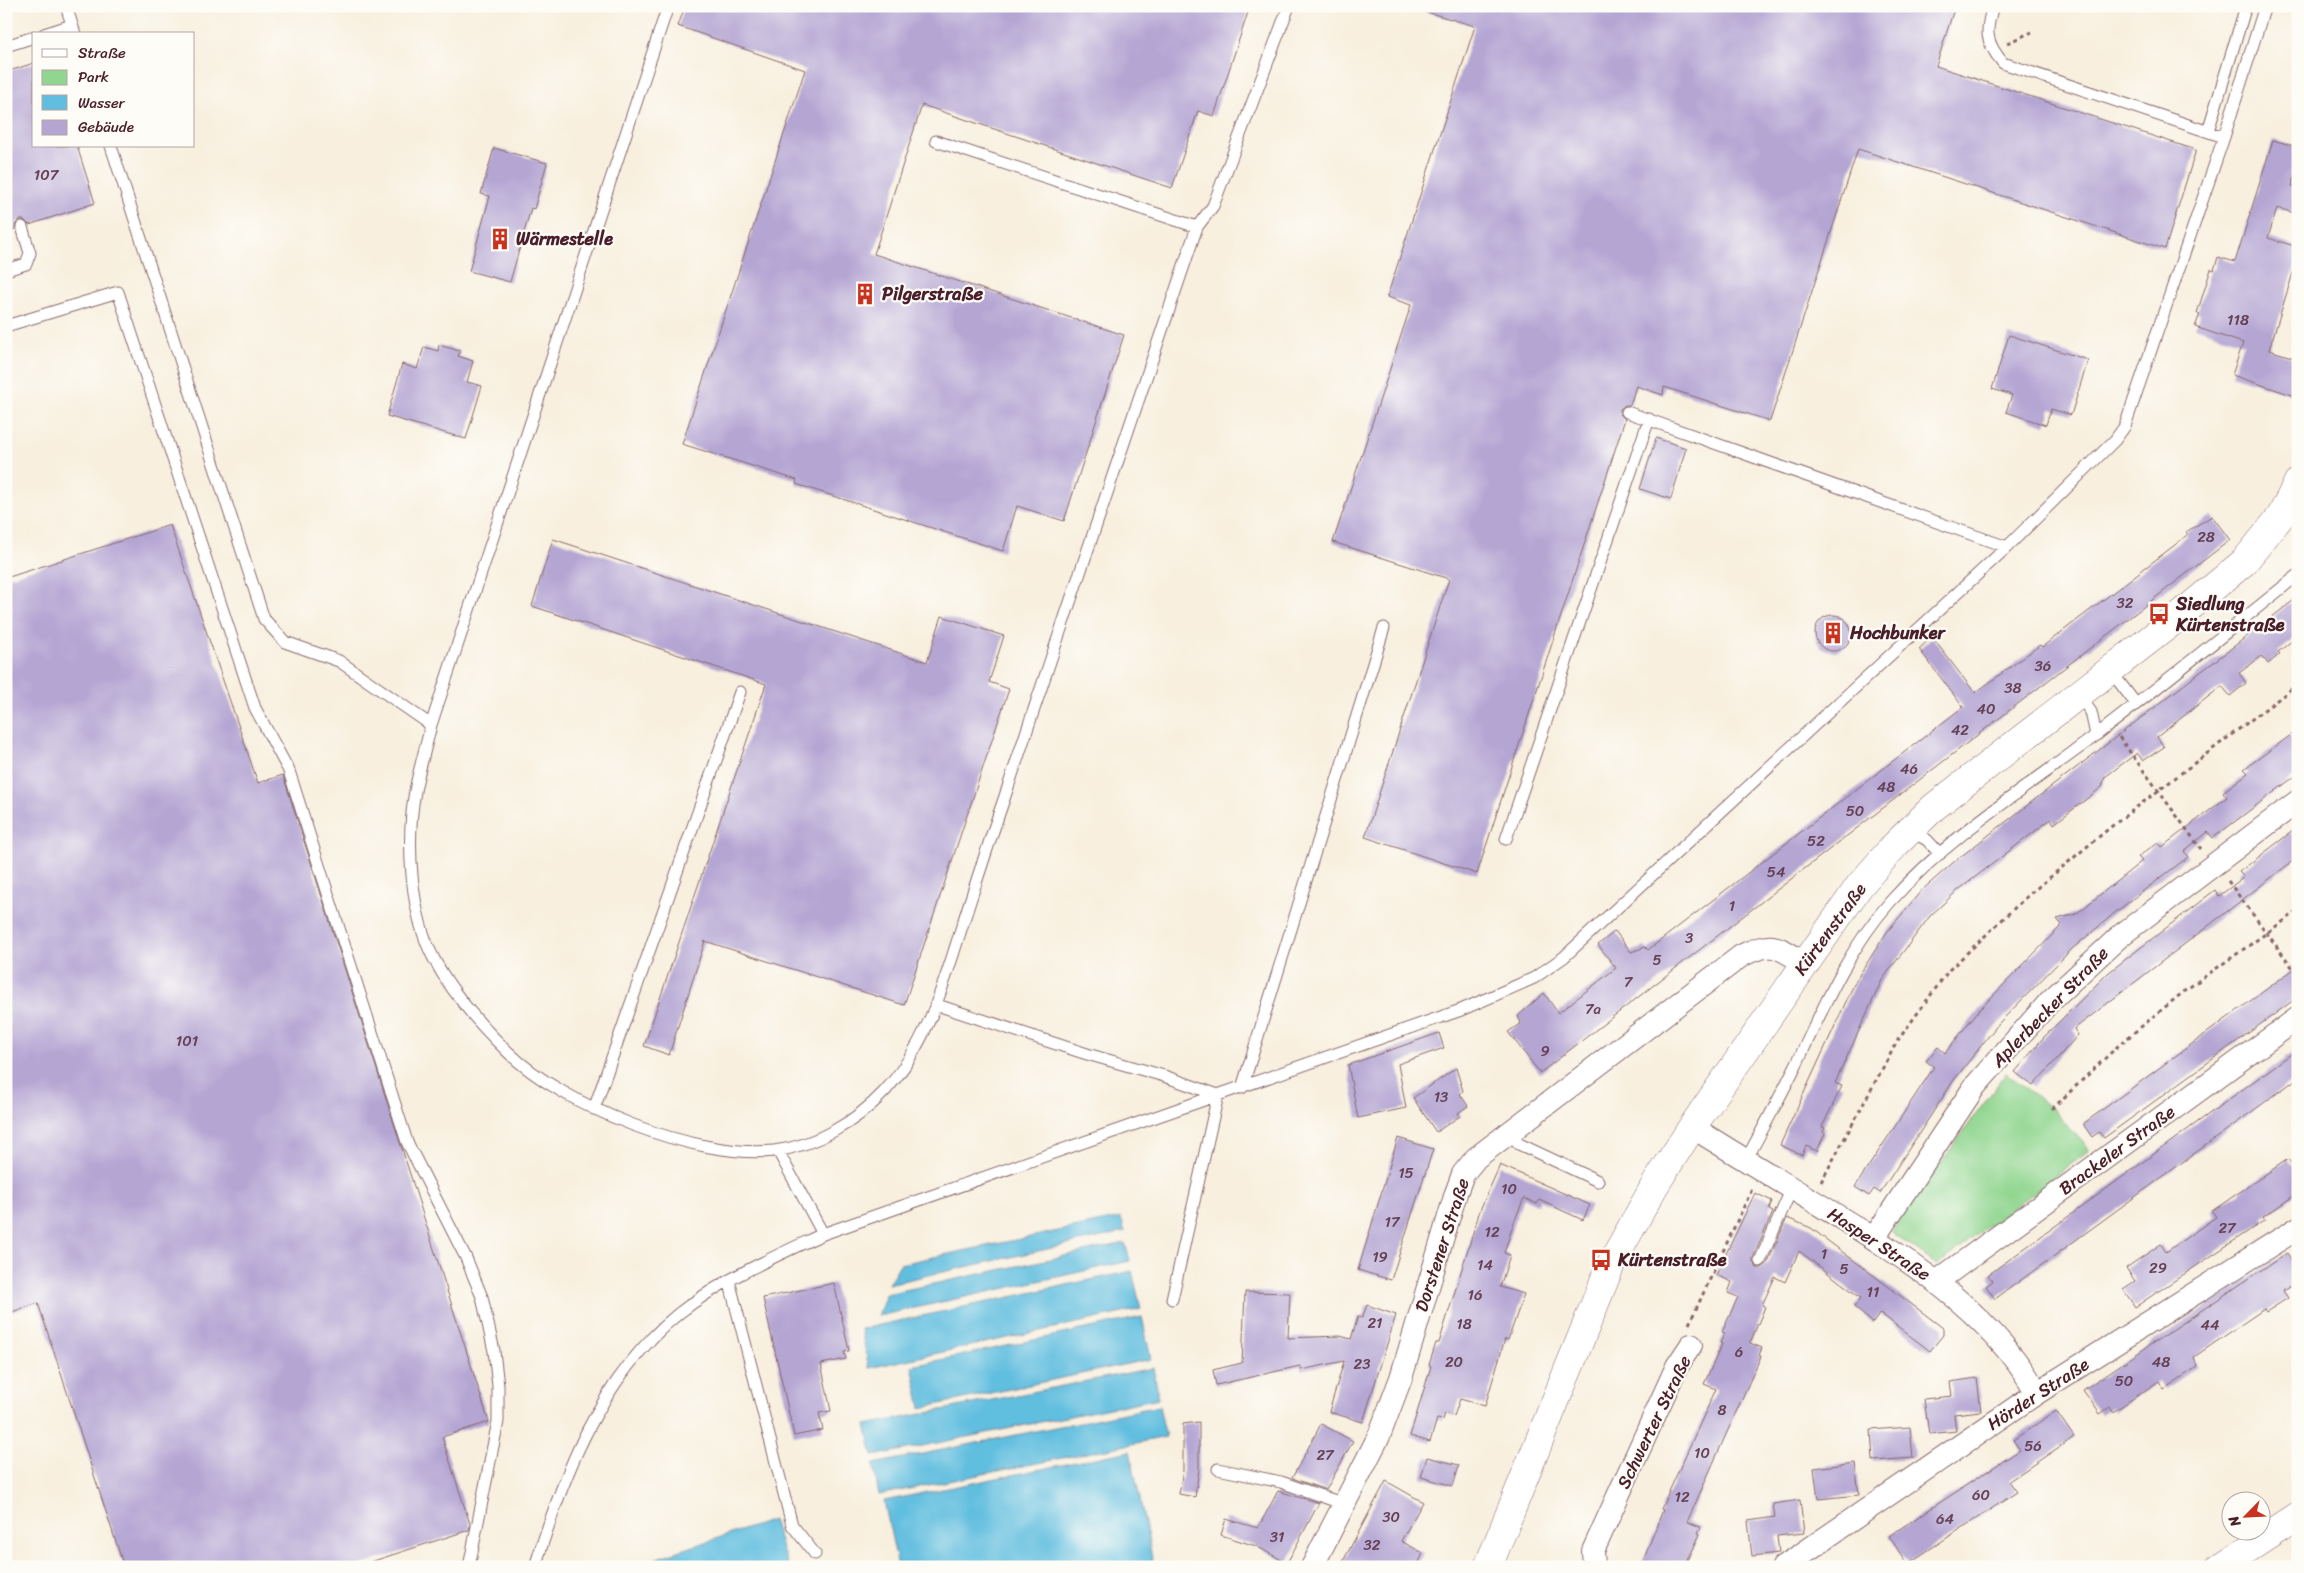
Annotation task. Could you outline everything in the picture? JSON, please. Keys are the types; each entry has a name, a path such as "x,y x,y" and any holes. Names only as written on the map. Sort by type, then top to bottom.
{"main road":[{"name":"Kürtenstraße","path":"1488,1567 1611,1264 1655,1185 1692,1127 1860,885 1910,830 1934,807 2079,695 2244,562 2280,516 2298,482"},
{"path":"2220,1567 2298,1516"}],"street":[{"name":"Aplerbecker Straße","path":"1874,1238 1975,1086 2022,1032 2072,980 2120,936 2298,802"},
{"name":"Dorstener Straße","path":"1312,1567 1379,1436 1401,1378 1456,1193 1464,1174 1476,1158 1742,956 1766,945 1783,950 1805,964"},
{"name":"Brackeler Straße","path":"1936,1282 2298,1018"},
{"name":"Hasper Straße","path":"1692,1127 1874,1238 1936,1282 1993,1334 2022,1367 2038,1393"},
{"name":"Hörder Straße","path":"1783,1567 2038,1393 2298,1228"},
{"name":"Schwerter Straße","path":"1594,1567 1593,1551 1677,1366 1691,1345"}],"lane":[{"path":"56,32 74,29 66,6"},
{"path":"668,6 431,725 414,794 411,855 416,907 432,956 476,1019 510,1055 542,1081 594,1109 650,1131 707,1146 751,1152 778,1151 815,1141 851,1120 882,1094 909,1061 937,1005 980,869 1197,227 1212,206 1289,6"},
{"path":"1993,6 1986,27 1992,50 2003,62 2224,137"},
{"path":"2208,131 2246,6"},
{"path":"535,1567 549,1519 583,1437 612,1386 643,1347 679,1314 729,1280 823,1234 1461,1010 1534,978 1564,958 2007,547 2115,440 2125,426 2224,137 2265,6"},
{"path":"6,46 32,38"},
{"path":"936,141 1197,227"},
{"path":"113,148 264,619 285,642 339,661 431,725"},
{"path":"6,270 26,264 30,253 22,227"},
{"path":"6,326 118,292 255,708 289,771 407,1142 466,1258 482,1297 494,1351 498,1386 498,1421 469,1567"},
{"path":"1628,412 2007,547"},
{"path":"1506,839 1649,419"},
{"name":"Kürtenstraße","path":"1754,1164 1782,1094 1830,992 1851,957 1890,902 1940,854 2020,790 2136,704 2298,575"},
{"path":"1242,1088 1384,628"},
{"path":"2110,670 2136,704"},
{"path":"594,1109 740,692"},
{"path":"2079,695 2091,712 2096,735"},
{"path":"1910,830 1927,840 1940,854"},
{"path":"937,1005 1087,1054 1164,1076 1218,1095"},
{"path":"1172,1299 1218,1095"},
{"path":"1510,1133 1519,1144 1598,1181"},
{"path":"778,1151 823,1234"},
{"path":"1760,1261 1792,1188"},
{"path":"729,1280 792,1525 815,1554"},
{"path":"1218,1469 1281,1482 1344,1504"}],"path":[{"path":"1992,50 2032,32"},
{"path":"1812,1200 1898,1040 1949,970 2025,898 2158,791 2298,684"},
{"path":"2110,724 2158,791 2298,975"},
{"path":"2052,1109 2119,1045 2173,1001 2298,911"},
{"name":"Schwerter Straße","path":"1691,1345 1687,1329 1754,1164"}],"green space":[{"path":"2006,1073 2052,1109 2090,1150 1937,1265 1891,1232"}],"water":[{"path":"1121,1218 1125,1232 888,1284 900,1264"},
{"path":"1125,1243 1130,1261 878,1316 886,1294"},
{"path":"1132,1271 1141,1309 869,1368 861,1329"},
{"path":"1142,1317 1151,1359 921,1408 912,1366"},
{"path":"1153,1368 1159,1398 873,1456 866,1425"},
{"path":"1159,1406 1166,1437 879,1495 873,1464"},
{"path":"1130,1451 1154,1567 898,1567 884,1501"},
{"path":"773,1520 788,1567 660,1567 657,1558"}],"building":[{"name":"Pilgerstraße","path":"685,6 1250,6 1214,116 1198,111 1172,188 922,105 874,254 1124,335 1064,521 1017,506 1003,551 796,484 797,480 682,444 805,70 678,26"},
{"path":"1423,6 1955,6 1936,66 2196,150 2165,249 1858,149 1770,421 1664,387 1663,395 1636,386 1630,405 1625,405 1620,409 1620,414 1625,419 1477,874 1365,837 1449,579 1333,542 1411,305 1387,297 1475,26 1423,11"},
{"path":"32,64 32,148 78,148 95,203 29,225 24,220 19,220 15,225 15,229 6,232 6,72"},
{"path":"2273,140 2298,147 2298,167 2292,186 2298,187 2298,214 2277,208 2268,238 2298,247 2298,257 2269,350 2298,359 2298,397 2232,375 2243,343 2195,327 2200,314 2197,313 2211,269 2214,270 2218,257 2235,262"},
{"path":"494,148 547,163 534,209 531,208 510,282 469,271 490,196 481,194"},
{"path":"2009,335 2088,360 2071,415 2051,409 2046,425 2006,412 2012,395 1992,389"},
{"path":"439,345 460,351 458,356 473,361 467,382 482,386 466,439 387,416 402,364 417,369 424,347 438,351"},
{"path":"1656,438 1686,448 1671,499 1640,489"},
{"path":"2212,516 2230,540 1540,1073 1508,1032 1521,1023 1518,1016 1544,993 1558,1013 1616,968 1598,945 1615,931 1631,952 1645,947 1648,950 1963,707 1919,649 1932,637 1975,693 2040,645 2042,647 2180,541 2188,534 2186,532"},
{"path":"170,525 258,783 283,775 489,1422 442,1437 470,1524 469,1530 355,1567 124,1567 38,1303 6,1314 6,578"},
{"path":"553,539 927,662 942,616 1004,636 989,682 1009,689 904,1005 705,941 669,1055 644,1046 766,684 532,606"},
{"path":"2298,597 2298,636 2278,652 2280,654 2268,664 2262,656 2239,673 2246,683 2230,696 2222,686 2157,737 2164,747 2143,761 2137,753 2105,777 2102,787 2054,824 2051,819 1957,891 1930,916 1882,980 1835,1083 1842,1086 1822,1127 1825,1128 1823,1132 1825,1133 1817,1151 1806,1146 1802,1155 1780,1145 1856,980 1887,932 1921,891 1955,861"},
{"name":"Hochbunker","path":"1833,615 1845,621 1851,633 1845,645 1833,651 1821,645 1815,633 1821,621"},
{"path":"2298,730 2298,774 2213,838 2208,832 2184,851 2188,857 2117,911 2072,949 1999,1023 1954,1080 1880,1193 1874,1189 1869,1196 1855,1187 1934,1067 1926,1061 1938,1047 1945,1053 1979,1010 2062,925 2057,919 2076,914 2142,861 2138,857 2158,842 2162,847 2227,797 2223,792 2248,773 2244,769"},
{"path":"2298,827 2298,857 2074,1029 2078,1035 2033,1086 2015,1072 2043,1038 2108,973 2215,890 2219,896 2244,877 2239,872"},
{"path":"2298,966 2298,997 2104,1138 2099,1132 2092,1137 2083,1124"},
{"path":"1439,1033 1444,1048 1398,1064 1406,1108 1358,1118 1348,1065"},
{"path":"2298,1049 2298,1078 1995,1299 1986,1286 1993,1281 1988,1275"},
{"path":"1456,1068 1463,1091 1460,1094 1468,1106 1458,1113 1460,1116 1436,1132 1413,1098"},
{"path":"1398,1138 1433,1149 1391,1280 1358,1270"},
{"path":"2288,1159 2298,1173 2298,1193 2263,1217 2265,1220 2135,1307 2123,1289 2135,1281 2126,1268 2161,1244 2166,1252 2216,1217 2212,1211"},
{"path":"1500,1165 1590,1205 1583,1220 1539,1200 1537,1204 1524,1198 1504,1253 1510,1255 1500,1287 1524,1294 1508,1340 1505,1339 1485,1406 1460,1399 1454,1416 1445,1413 1443,1420 1437,1419 1430,1442 1410,1436 1431,1366 1429,1365 1436,1343 1439,1343 1480,1210"},
{"path":"1755,1193 1772,1201 1769,1210 1773,1212 1753,1258 1757,1268 1767,1264 1787,1218 1811,1228 1943,1328 1943,1335 1930,1351 1880,1313 1873,1323 1854,1307 1861,1298 1799,1251 1785,1282 1775,1277 1762,1305 1765,1307 1750,1343 1762,1348 1759,1355 1761,1356 1687,1522 1701,1527 1698,1533 1700,1534 1685,1567 1656,1567 1643,1561 1663,1510 1661,1509 1716,1389 1704,1384 1722,1344 1720,1343 1725,1333 1722,1332 1738,1297 1728,1293 1732,1282 1716,1275"},
{"path":"2287,1253 2298,1270 2298,1281 2283,1291 2288,1298 2266,1312 2264,1309 2194,1357 2197,1367 2164,1389 2159,1381 2113,1412 2110,1407 2100,1414 2083,1390"},
{"path":"834,1283 849,1351 844,1352 846,1359 821,1364 831,1411 819,1413 823,1430 794,1436 763,1298"},
{"path":"1245,1292 1290,1293 1288,1338 1340,1336 1351,1339 1358,1316 1362,1318 1367,1305 1396,1315 1363,1422 1329,1412 1344,1361 1301,1370 1300,1366 1216,1385 1213,1370 1242,1363"},
{"path":"1977,1378 1981,1411 1954,1414 1956,1431 1929,1434 1924,1399 1952,1396 1950,1382"},
{"path":"2056,1411 2074,1437 2009,1481 2017,1492 1907,1564 1889,1536 2020,1450 2013,1440"},
{"path":"1199,1422 1199,1469 1195,1497 1179,1494 1183,1470 1183,1424"},
{"path":"1321,1424 1353,1441 1326,1490 1292,1478"},
{"path":"1910,1427 1913,1458 1873,1461 1871,1430"},
{"path":"1427,1457 1459,1465 1453,1486 1421,1477"},
{"path":"1855,1463 1859,1495 1818,1499 1814,1468"},
{"path":"1386,1481 1423,1502 1401,1541 1423,1553 1417,1567 1340,1567"},
{"path":"1278,1491 1319,1503 1287,1563 1256,1546 1221,1535 1226,1519 1258,1528"},
{"path":"1800,1500 1804,1533 1777,1536 1779,1553 1752,1556 1748,1521 1775,1517 1773,1504"}],"place":[{"name":"Wärmestelle","path":"500,239"},
{"name":"Pilgerstraße","path":"865,294"},
{"name":"Siedlung Kürtenstraße","path":"2159,614"},
{"name":"Hochbunker","path":"1833,633"},
{"name":"Kürtenstraße","path":"1601,1260"}]}
